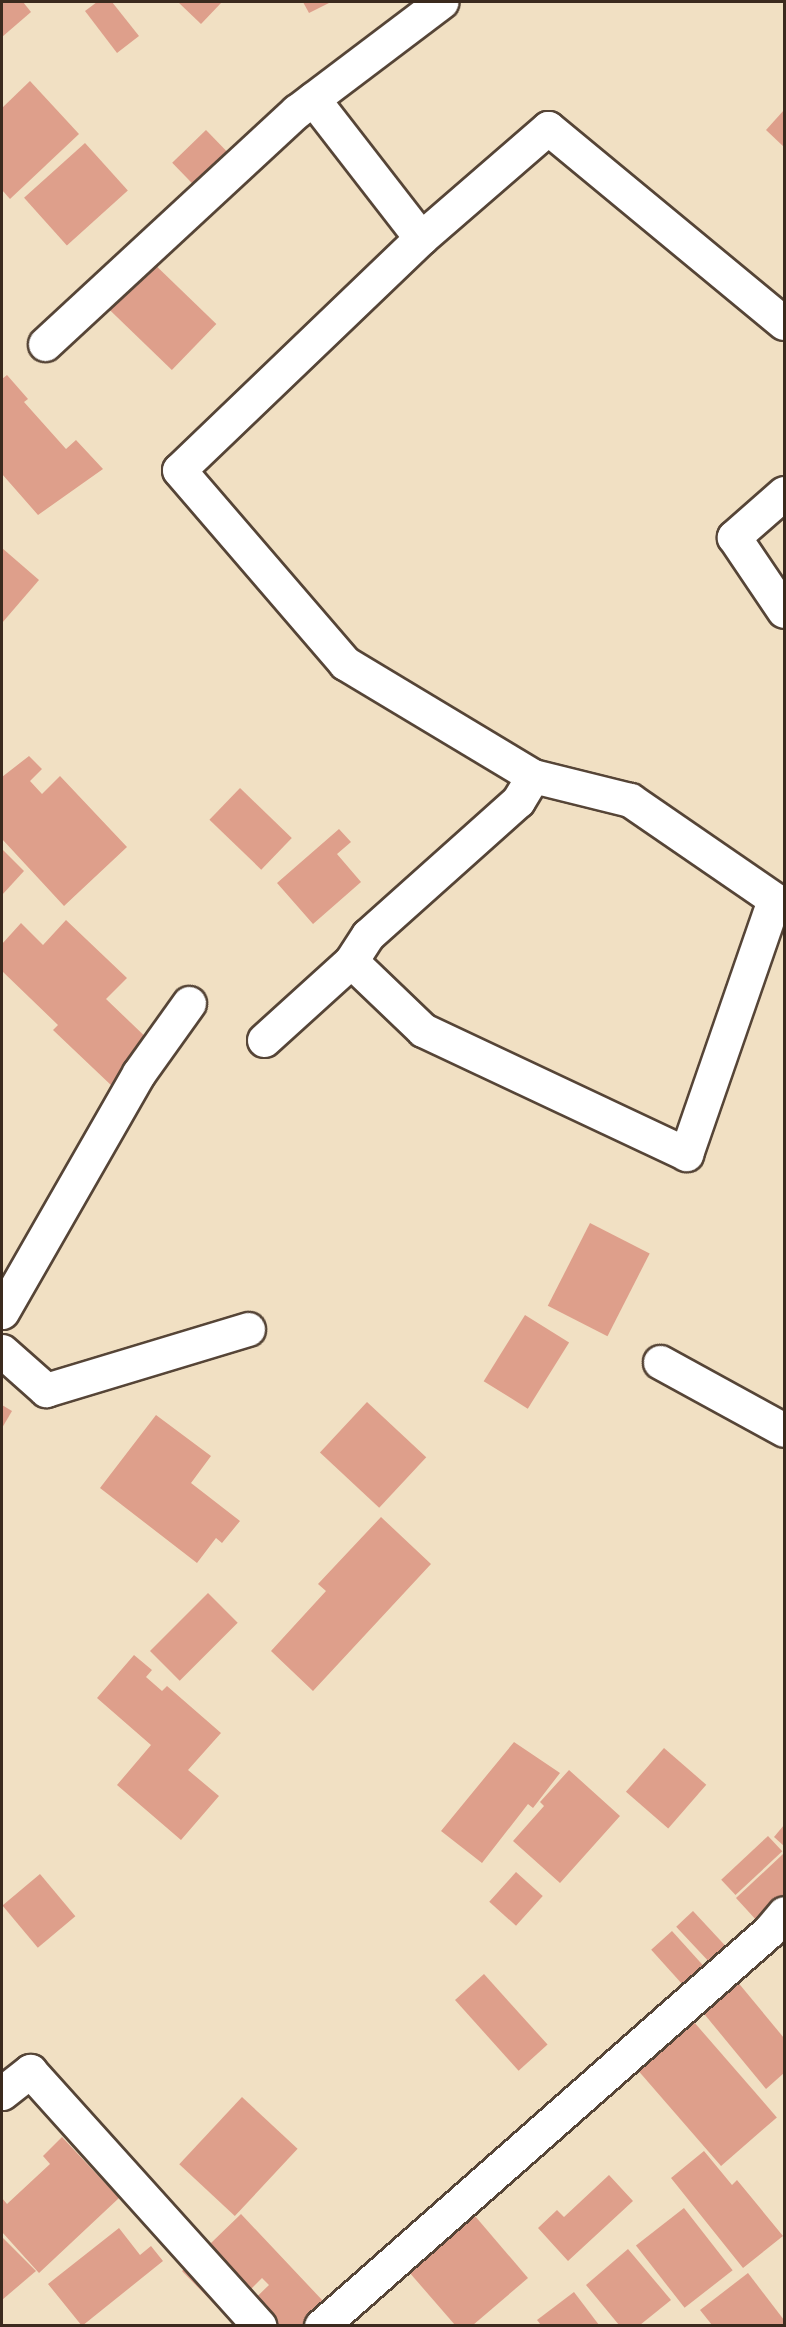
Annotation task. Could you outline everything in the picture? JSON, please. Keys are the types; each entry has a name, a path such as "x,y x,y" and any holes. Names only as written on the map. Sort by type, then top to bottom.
{"street":[{"path":"45,344 404,14 441,2"},
{"path":"313,99 421,238"},
{"path":"351,961 423,1030 686,1154 779,903 630,800 533,776 345,663 179,470 421,238 548,128 784,324"},
{"path":"784,493 735,537 784,611"},
{"path":"264,1040 351,961 368,934 518,801 533,776"},
{"path":"2,1312 139,1073 189,1004"},
{"path":"2,1351 46,1390 248,1329"},
{"path":"660,1362 784,1430"},
{"path":"321,2325 769,1931 784,1913"},
{"path":"2,2093 30,2071 260,2325"}],"building":[{"path":"2,2 23,2 31,12 2,37"},
{"path":"97,2 112,2 139,36 117,53 85,11"},
{"path":"178,2 222,2 201,24"},
{"path":"303,2 331,2 309,13"},
{"path":"30,81 79,134 10,199 2,190 2,108"},
{"path":"784,110 784,147 766,130"},
{"path":"206,130 232,157 198,189 172,163"},
{"path":"85,143 128,191 67,245 24,198"},
{"path":"148,258 216,324 172,370 104,304"},
{"path":"7,375 28,399 24,402 66,449 76,440 103,469 38,515 2,474 2,379"},
{"path":"2,548 39,580 2,623"},
{"path":"29,756 42,769 30,781 42,794 60,776 127,847 64,906 2,839 2,777"},
{"path":"240,788 292,838 261,870 209,820"},
{"path":"339,829 351,842 337,854 361,882 313,924 277,883"},
{"path":"2,849 24,871 2,895"},
{"path":"66,920 127,978 106,999 154,1045 113,1087 53,1030 58,1025 2,971 2,944 21,923 43,945"},
{"path":"590,1223 650,1253 607,1336 548,1306"},
{"path":"525,1315 569,1343 528,1409 484,1381"},
{"path":"367,1402 426,1457 379,1508 320,1452"},
{"path":"2,1405 12,1411 2,1428"},
{"path":"156,1415 211,1456 191,1483 240,1521 222,1543 216,1538 197,1563 100,1488"},
{"path":"381,1517 431,1564 313,1691 271,1651 326,1591 318,1584"},
{"path":"208,1593 238,1623 180,1681 150,1651"},
{"path":"134,1655 152,1670 146,1677 162,1691 167,1686 221,1733 188,1770 219,1796 181,1840 117,1785 151,1745 97,1698"},
{"path":"514,1742 560,1773 533,1808 528,1804 482,1863 441,1831"},
{"path":"664,1748 706,1785 668,1829 626,1792"},
{"path":"569,1770 620,1816 560,1883 513,1841 544,1806 540,1802"},
{"path":"784,1825 784,1846 774,1837"},
{"path":"768,1836 782,1851 736,1895 721,1880"},
{"path":"783,1854 784,1898 758,1922 736,1898"},
{"path":"516,1872 543,1896 516,1926 489,1902"},
{"path":"40,1874 75,1916 38,1948 2,1905"},
{"path":"693,1911 733,1954 716,1970 676,1927"},
{"path":"672,1931 711,1975 691,1994 651,1950"},
{"path":"484,1974 548,2045 519,2071 455,2000"},
{"path":"731,1974 784,2038 784,2073 766,2089 696,2004"},
{"path":"687,2014 777,2117 721,2166 631,2063"},
{"path":"242,2097 298,2149 235,2216 179,2164"},
{"path":"62,2137 119,2198 39,2273 2,2232 2,2198 7,2204 50,2164 43,2156"},
{"path":"704,2151 732,2185 737,2180 783,2236 743,2268 671,2178"},
{"path":"609,2175 633,2201 568,2261 538,2228 557,2210 564,2217"},
{"path":"684,2208 733,2270 685,2308 636,2246"},
{"path":"241,2214 340,2319 333,2325 238,2325 233,2320 269,2285 262,2278 225,2315 182,2271"},
{"path":"475,2216 528,2278 473,2325 455,2325 409,2272"},
{"path":"119,2228 140,2255 151,2246 163,2261 82,2326 48,2284"},
{"path":"2,2237 36,2271 2,2300"},
{"path":"628,2249 671,2300 640,2325 619,2325 586,2285"},
{"path":"748,2273 784,2320 784,2325 712,2325 700,2310"},
{"path":"574,2292 599,2325 541,2325 537,2320"}]}
